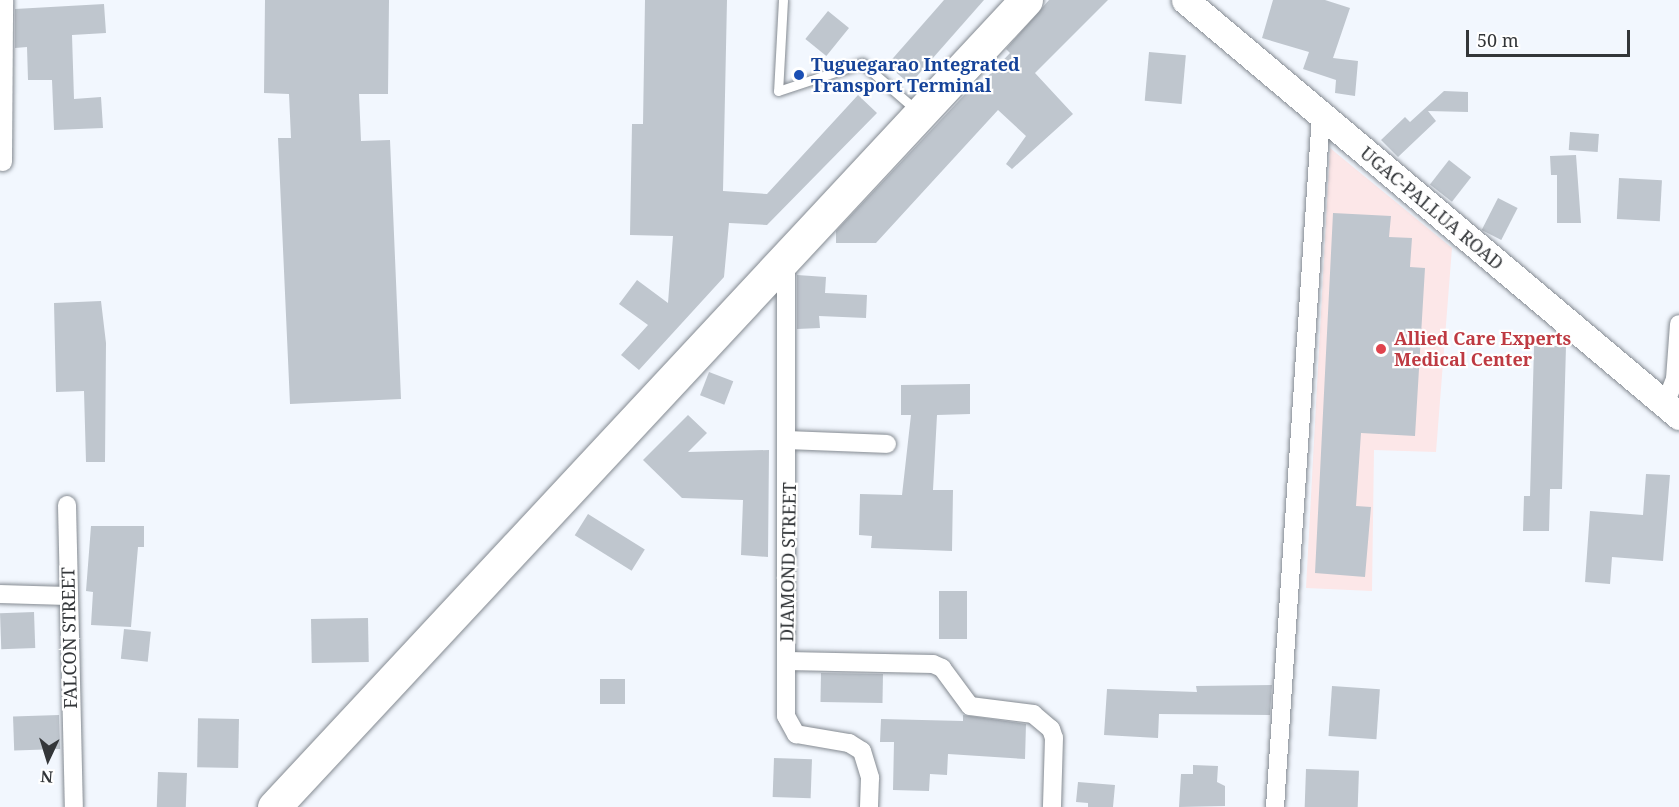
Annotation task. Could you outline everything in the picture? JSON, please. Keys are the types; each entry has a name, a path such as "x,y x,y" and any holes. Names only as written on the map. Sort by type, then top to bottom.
{"highway":[{"path":"274,807 786,261 1026,0"}],"street":[{"path":"3,162 4,0"},
{"name":"UGAC-PALLUA ROAD","path":"1185,0 1672,410"},
{"path":"1275,807 1322,115"},
{"name":"DIAMOND STREET","path":"786,261 789,440 787,661 789,726 796,734 849,743 862,751 869,771 869,807"},
{"path":"1672,410 1679,324"},
{"path":"789,440 887,444"},
{"name":"FALCON STREET","path":"67,505 67,596 74,807"},
{"path":"0,594 67,596"},
{"path":"787,661 933,664 942,668 970,706 1033,714 1051,729 1054,738 1052,807"}],"lane":[{"path":"783,0 777,91 862,63 921,114"}],"shaded area":[{"name":"Allied Care Experts Medical Center","path":"1330,148 1452,248 1436,452 1374,450 1372,591 1306,588"}],"building":[{"path":"265,0 389,0 388,94 359,94 361,141 390,140 401,399 290,404 278,138 291,138 289,94 264,93"},
{"path":"645,0 727,0 723,191 767,194 858,95 877,113 767,225 729,223 724,277 639,370 621,355 648,325 619,304 637,280 668,303 673,236 630,235 632,124 643,124"},
{"path":"944,0 984,0 910,84 887,65"},
{"path":"1049,0 1108,0 1035,73 1073,114 1012,169 1006,164 1026,136 998,110 876,243 836,243 836,231 971,88 974,91 1010,53 1006,49"},
{"path":"1273,0 1325,0 1350,8 1333,58 1358,61 1355,96 1335,93 1336,80 1303,69 1309,52 1262,38"},
{"path":"104,4 106,33 72,35 74,99 101,97 103,128 54,130 52,80 28,80 27,47 15,48 15,9"},
{"path":"828,11 849,28 826,56 805,39"},
{"path":"1149,52 1186,55 1182,104 1145,101"},
{"path":"1444,91 1468,92 1468,112 1428,111 1436,121 1398,157 1381,140 1405,117 1410,122"},
{"path":"1570,132 1599,134 1598,152 1569,150"},
{"path":"1576,155 1581,223 1557,223 1557,175 1551,175 1550,156"},
{"path":"1449,160 1471,177 1452,202 1430,184"},
{"path":"1619,178 1662,180 1660,221 1617,219"},
{"path":"1498,198 1518,208 1501,240 1482,230"},
{"name":"Allied Care Experts Medical Center","path":"1333,213 1391,216 1389,237 1412,238 1410,267 1425,268 1415,436 1361,433 1356,506 1371,507 1365,577 1315,573"},
{"path":"797,275 826,277 825,293 867,295 866,318 819,316 820,328 797,329"},
{"path":"101,301 106,343 105,462 86,462 84,391 56,392 54,303"},
{"path":"1534,346 1566,346 1562,489 1550,489 1549,531 1523,531 1524,496 1530,496"},
{"path":"709,372 733,381 724,405 700,395"},
{"path":"970,384 970,414 937,415 933,490 953,490 952,551 871,548 872,536 859,535 860,494 902,495 911,415 901,415 901,385"},
{"path":"688,415 707,433 688,452 769,450 768,557 741,555 743,500 682,498 643,460"},
{"path":"1646,474 1670,475 1663,561 1612,557 1610,584 1585,582 1590,511 1643,515"},
{"path":"588,514 645,550 632,571 575,535"},
{"path":"91,526 144,526 144,547 138,547 131,627 91,625 93,592 86,591"},
{"path":"939,591 967,591 967,639 939,639"},
{"path":"34,612 35,648 1,649 0,613"},
{"path":"368,618 369,662 312,663 311,619"},
{"path":"124,629 151,632 148,662 121,659"},
{"path":"821,673 883,674 882,703 820,702"},
{"path":"600,679 625,679 625,704 600,704"},
{"path":"1272,685 1270,715 1159,714 1158,738 1104,735 1107,689 1197,692 1196,686"},
{"path":"1332,686 1380,689 1376,739 1329,736"},
{"path":"59,715 60,749 14,751 13,717"},
{"path":"963,715 1026,724 1025,759 948,754 947,775 930,774 929,791 893,790 894,742 880,742 881,719 963,721"},
{"path":"198,718 239,719 238,768 197,767"},
{"path":"774,758 812,759 811,798 773,797"},
{"path":"1193,765 1218,766 1217,782 1225,786 1225,806 1179,807 1181,774 1193,774"},
{"path":"1306,769 1359,771 1358,807 1305,807"},
{"path":"158,772 187,773 186,807 157,807"},
{"path":"1078,782 1115,785 1113,807 1088,807 1088,803 1076,802"}],"place":[{"name":"Tuguegarao Integrated Transport Terminal","path":"799,75"},
{"name":"Allied Care Experts Medical Center","path":"1381,349"}]}
